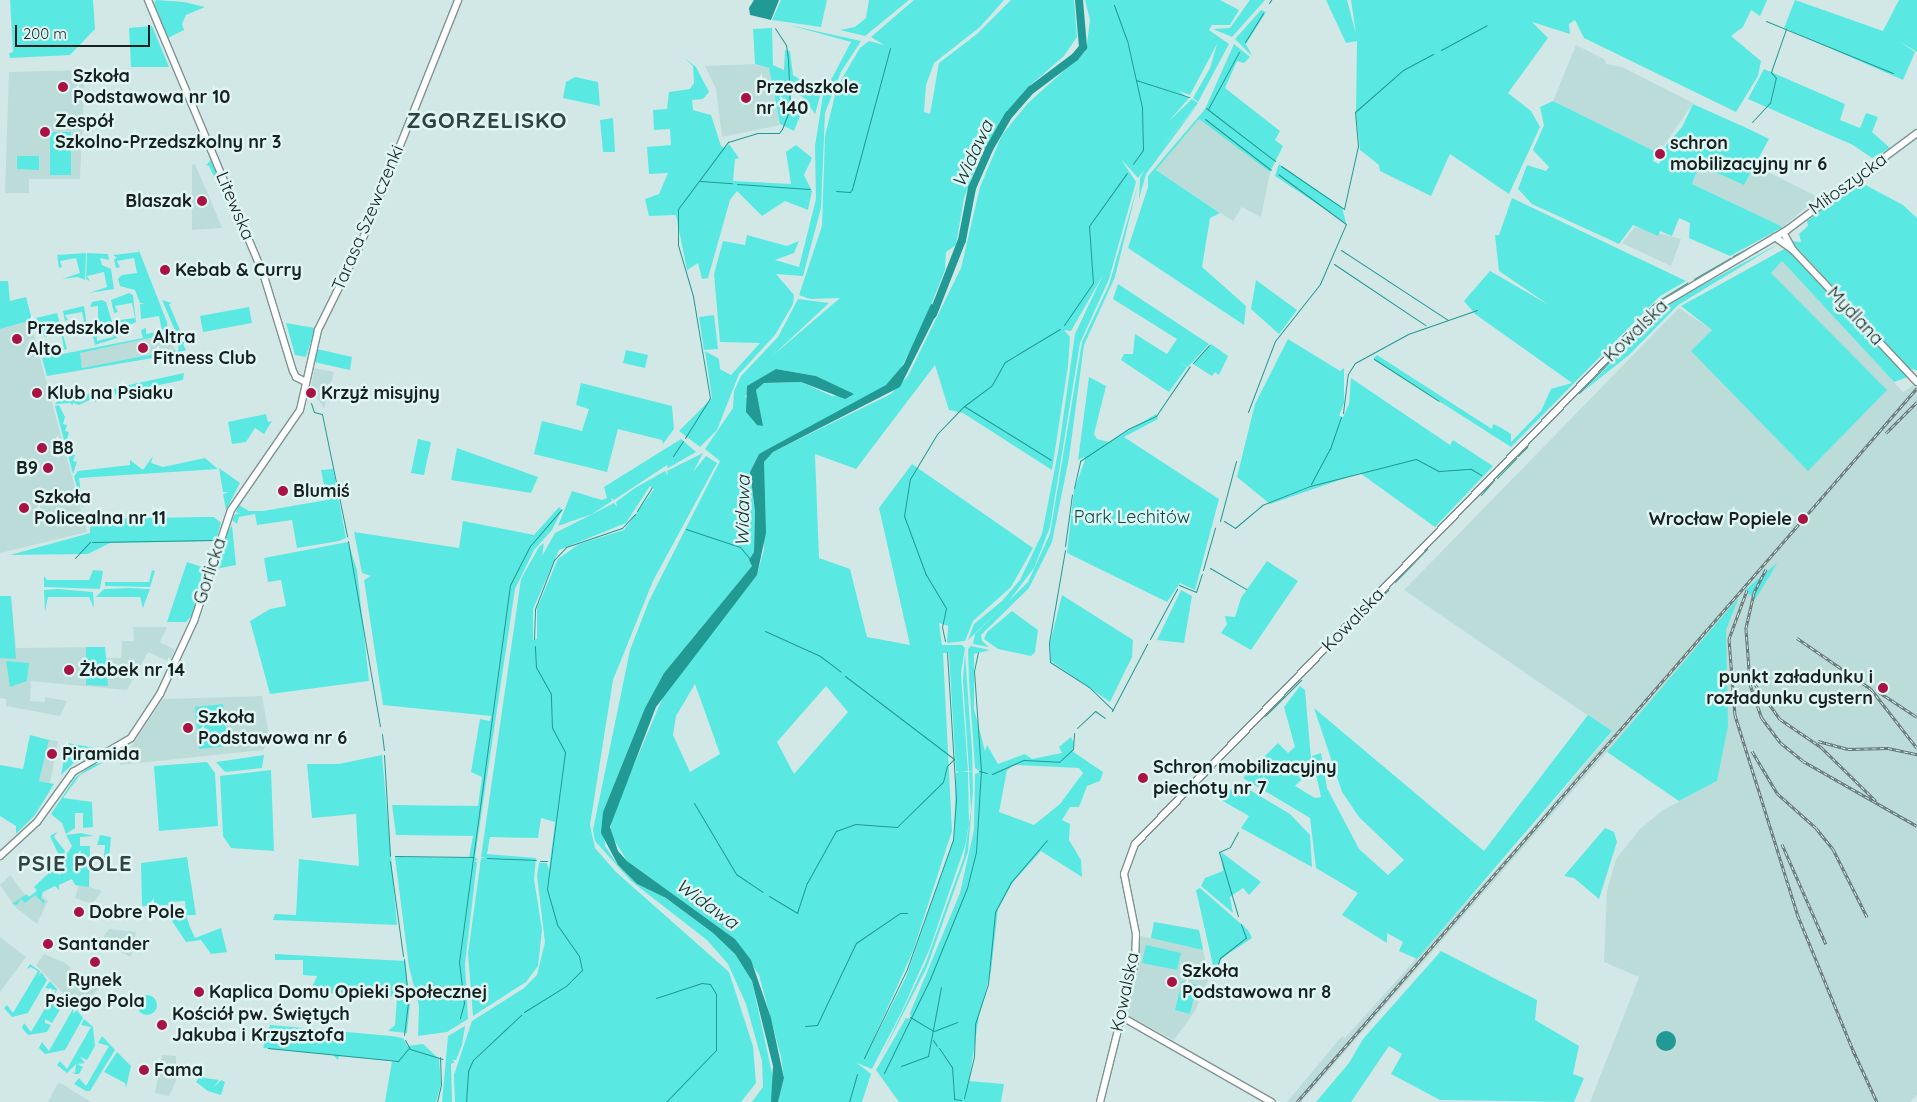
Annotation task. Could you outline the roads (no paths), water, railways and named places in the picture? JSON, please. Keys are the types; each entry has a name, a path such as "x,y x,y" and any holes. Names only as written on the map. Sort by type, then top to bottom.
{"street":[{"name":"Litewska","path":"148,0 263,272 293,371 296,377 306,382"},
{"name":"Tarasa Szewczenki","path":"306,382 318,330 361,243 458,0"},
{"name":"Miłoszycka","path":"1779,235 1917,133"},
{"name":"Mydlana","path":"1779,235 1917,382"},
{"name":"Kowalska","path":"1100,1102 1135,962 1136,934 1124,874 1134,844 1657,307 1779,235"},
{"name":"Gorlicka","path":"0,856 37,822 68,777 131,738 160,694 194,621 231,510 299,412 306,382"},
{"path":"0,850 12,845"},
{"path":"1122,1017 1271,1102"}],"waterway":[{"name":"Widawa","path":"933,314 962,240 972,188 989,149 1009,115 1031,90 1075,57 1083,47 1079,0"},
{"path":"1114,5 1127,40 1142,107 1143,150 1133,164"},
{"path":"1245,42 1263,13"},
{"path":"1766,21 1893,73"},
{"path":"1441,50 1487,25"},
{"path":"685,438 710,398 693,296 678,245 678,209 728,142 757,133 779,133 782,129 790,108 788,59 786,45 775,28"},
{"path":"1752,122 1770,103 1776,78 1771,72 1786,29"},
{"path":"836,191 850,192 852,189 890,48"},
{"path":"1208,109 1239,52"},
{"path":"1281,166 1344,209 1358,146 1355,112 1403,70 1433,54"},
{"path":"1136,80 1189,97"},
{"path":"1206,108 1275,161"},
{"path":"1205,119 1271,170"},
{"path":"1064,325 1093,283 1089,226 1127,173"},
{"path":"1248,412 1275,341 1320,284 1346,224 1278,174"},
{"path":"700,181 732,183"},
{"path":"737,184 810,189"},
{"path":"1765,238 1784,228"},
{"path":"1757,243 1762,240"},
{"path":"1761,249 1768,245"},
{"path":"1733,256 1750,247"},
{"path":"1341,250 1448,320"},
{"path":"1754,253 1758,251"},
{"path":"1694,279 1730,258"},
{"path":"1334,264 1425,325"},
{"path":"1638,322 1661,299 1687,283"},
{"path":"1579,393 1662,308"},
{"path":"1343,413 1348,374 1355,363 1408,334 1477,310"},
{"path":"1614,346 1635,325"},
{"path":"945,641 942,627 946,608 926,575 904,516 910,479 937,434 963,407 992,385 1005,362 1060,329"},
{"path":"1193,363 1209,345"},
{"path":"1564,398 1608,352"},
{"path":"1374,359 1439,401"},
{"path":"1074,488 1080,461 1128,429 1156,416 1190,366"},
{"path":"1526,437 1562,400"},
{"path":"311,403 314,412 322,414 347,536"},
{"path":"964,406 1051,460"},
{"path":"1311,484 1330,449 1341,417"},
{"path":"673,456 683,441"},
{"path":"1518,456 1527,447"},
{"path":"1497,478 1516,458"},
{"path":"1224,521 1235,528 1262,505 1310,486 1416,459 1439,471 1471,469 1481,475"},
{"path":"1220,521 1236,461"},
{"path":"1481,495 1494,480"},
{"path":"637,511 652,487"},
{"path":"1065,546 1072,494"},
{"path":"460,1018 464,1003 459,962 510,585 530,546 561,510"},
{"path":"534,639 535,609 554,560 566,547 622,528 635,514"},
{"path":"1203,570 1215,528"},
{"path":"686,529 740,547 751,560"},
{"path":"1388,579 1431,535"},
{"path":"92,542 214,540"},
{"path":"348,541 380,726"},
{"path":"75,558 90,542"},
{"path":"1395,582 1427,549"},
{"path":"1065,550 1049,643 1050,662 1089,687 1113,710"},
{"path":"1210,568 1246,589"},
{"path":"1179,585 1196,592 1202,574"},
{"path":"1373,595 1386,581"},
{"path":"1150,639 1177,589"},
{"path":"1379,599 1388,590"},
{"path":"1370,608 1376,602"},
{"path":"1346,633 1358,620"},
{"path":"765,631 820,656 841,672"},
{"path":"1112,711 1147,644"},
{"path":"524,1012 566,986 582,970 579,956 557,924 547,889 565,752 552,728 551,694 536,667 535,646"},
{"path":"864,1058 907,969 953,840 956,799 947,652"},
{"path":"884,1073 930,979 967,888 976,852 981,771 974,671 978,652"},
{"path":"769,896 797,913 807,883 836,831 855,824 897,827 943,782 947,766 954,759 845,676"},
{"path":"1265,716 1301,680"},
{"path":"1077,728 1095,711 1105,718"},
{"path":"992,774 1024,760 1059,762 1073,749 1074,733"},
{"path":"382,734 384,750"},
{"path":"384,755 390,856"},
{"path":"979,771 987,773"},
{"path":"694,803 736,874 763,892"},
{"path":"1238,832 1230,847 1219,852 1238,916"},
{"path":"964,1098 974,1057 975,1024 988,984 995,912 1011,882 1047,840"},
{"path":"395,856 473,857"},
{"path":"487,858 536,860"},
{"path":"390,861 403,956"},
{"path":"540,861 547,861"},
{"path":"805,1026 817,1025 856,943 900,913 907,913"},
{"path":"1216,970 1220,958 1246,938 1241,924"},
{"path":"404,959 408,997"},
{"path":"656,998 702,983 710,984 716,994 716,1050 666,1102"},
{"path":"901,1066 928,1056 941,987"},
{"path":"404,1035 408,1001"},
{"path":"466,1102 468,1071 473,1060 521,1015"},
{"path":"910,1017 933,1031"},
{"path":"934,1031 957,1022"},
{"path":"405,1040 410,1049 443,1059"},
{"path":"933,1040 937,1046"},
{"path":"268,1048 398,1061 409,1048"},
{"path":"939,1048 952,1067 954,1099 961,1100"},
{"path":"437,1102 441,1085 440,1057"},
{"path":"849,1102 857,1074"}],"railway":[{"path":"1297,1102 1917,388"},
{"path":"1886,433 1917,402"},
{"path":"1766,569 1754,593 1746,629 1750,684 1762,718 1781,743 1803,761 1917,826"},
{"path":"1747,590 1729,639 1735,715 1798,916 1855,1055"},
{"path":"1797,638 1871,689 1917,748"},
{"path":"1755,684 1780,719 1821,747 1876,801"},
{"path":"1879,692 1917,717"},
{"path":"1818,741 1848,749 1888,748 1917,754"},
{"path":"1752,751 1777,793 1816,828 1833,849 1867,917"},
{"path":"1782,844 1826,944"},
{"path":"1853,1050 1877,1102"}],"place":[{"name":"Szkoła Podstawowa nr 10","path":"63,87"},
{"name":"Przedszkole nr 140","path":"746,98"},
{"name":"Zespół Szkolno-Przedszkolny nr 3","path":"45,132"},
{"name":"schron mobilizacyjny nr 6","path":"1660,154"},
{"name":"Blaszak","path":"202,201"},
{"name":"Kebab & Curry","path":"165,270"},
{"name":"Przedszkole Alto","path":"17,339"},
{"name":"Altra Fitness Club","path":"143,348"},
{"name":"Klub na Psiaku","path":"37,393"},
{"name":"Krzyż misyjny","path":"311,393"},
{"name":"B8","path":"42,448"},
{"name":"B9","path":"48,468"},
{"name":"Blumiś","path":"283,491"},
{"name":"Szkoła Policealna nr 11","path":"24,508"},
{"name":"Wrocław Popiele","path":"1803,519"},
{"name":"Żłobek nr 14","path":"69,670"},
{"name":"punkt załadunku i rozładunku cystern","path":"1883,688"},
{"name":"Szkoła Podstawowa nr 6","path":"188,728"},
{"name":"Piramida","path":"52,754"},
{"name":"Schron mobilizacyjny piechoty nr 7","path":"1143,778"},
{"name":"Dobre Pole","path":"79,912"},
{"name":"Santander","path":"48,944"},
{"name":"Rynek Psiego Pola","path":"95,962"},
{"name":"Szkoła Podstawowa nr 8","path":"1172,982"},
{"name":"Kaplica Domu Opieki Społecznej","path":"199,992"},
{"name":"Kościół pw. Świętych Jakuba i Krzysztofa","path":"162,1025"},
{"name":"Fama","path":"144,1070"}],"district":[{"name":"ZGORZELISKO","path":"487,121"},
{"name":"PSIE POLE","path":"75,864"}],"park label":[{"name":"Park Lechitów","path":"1132,517"}]}
